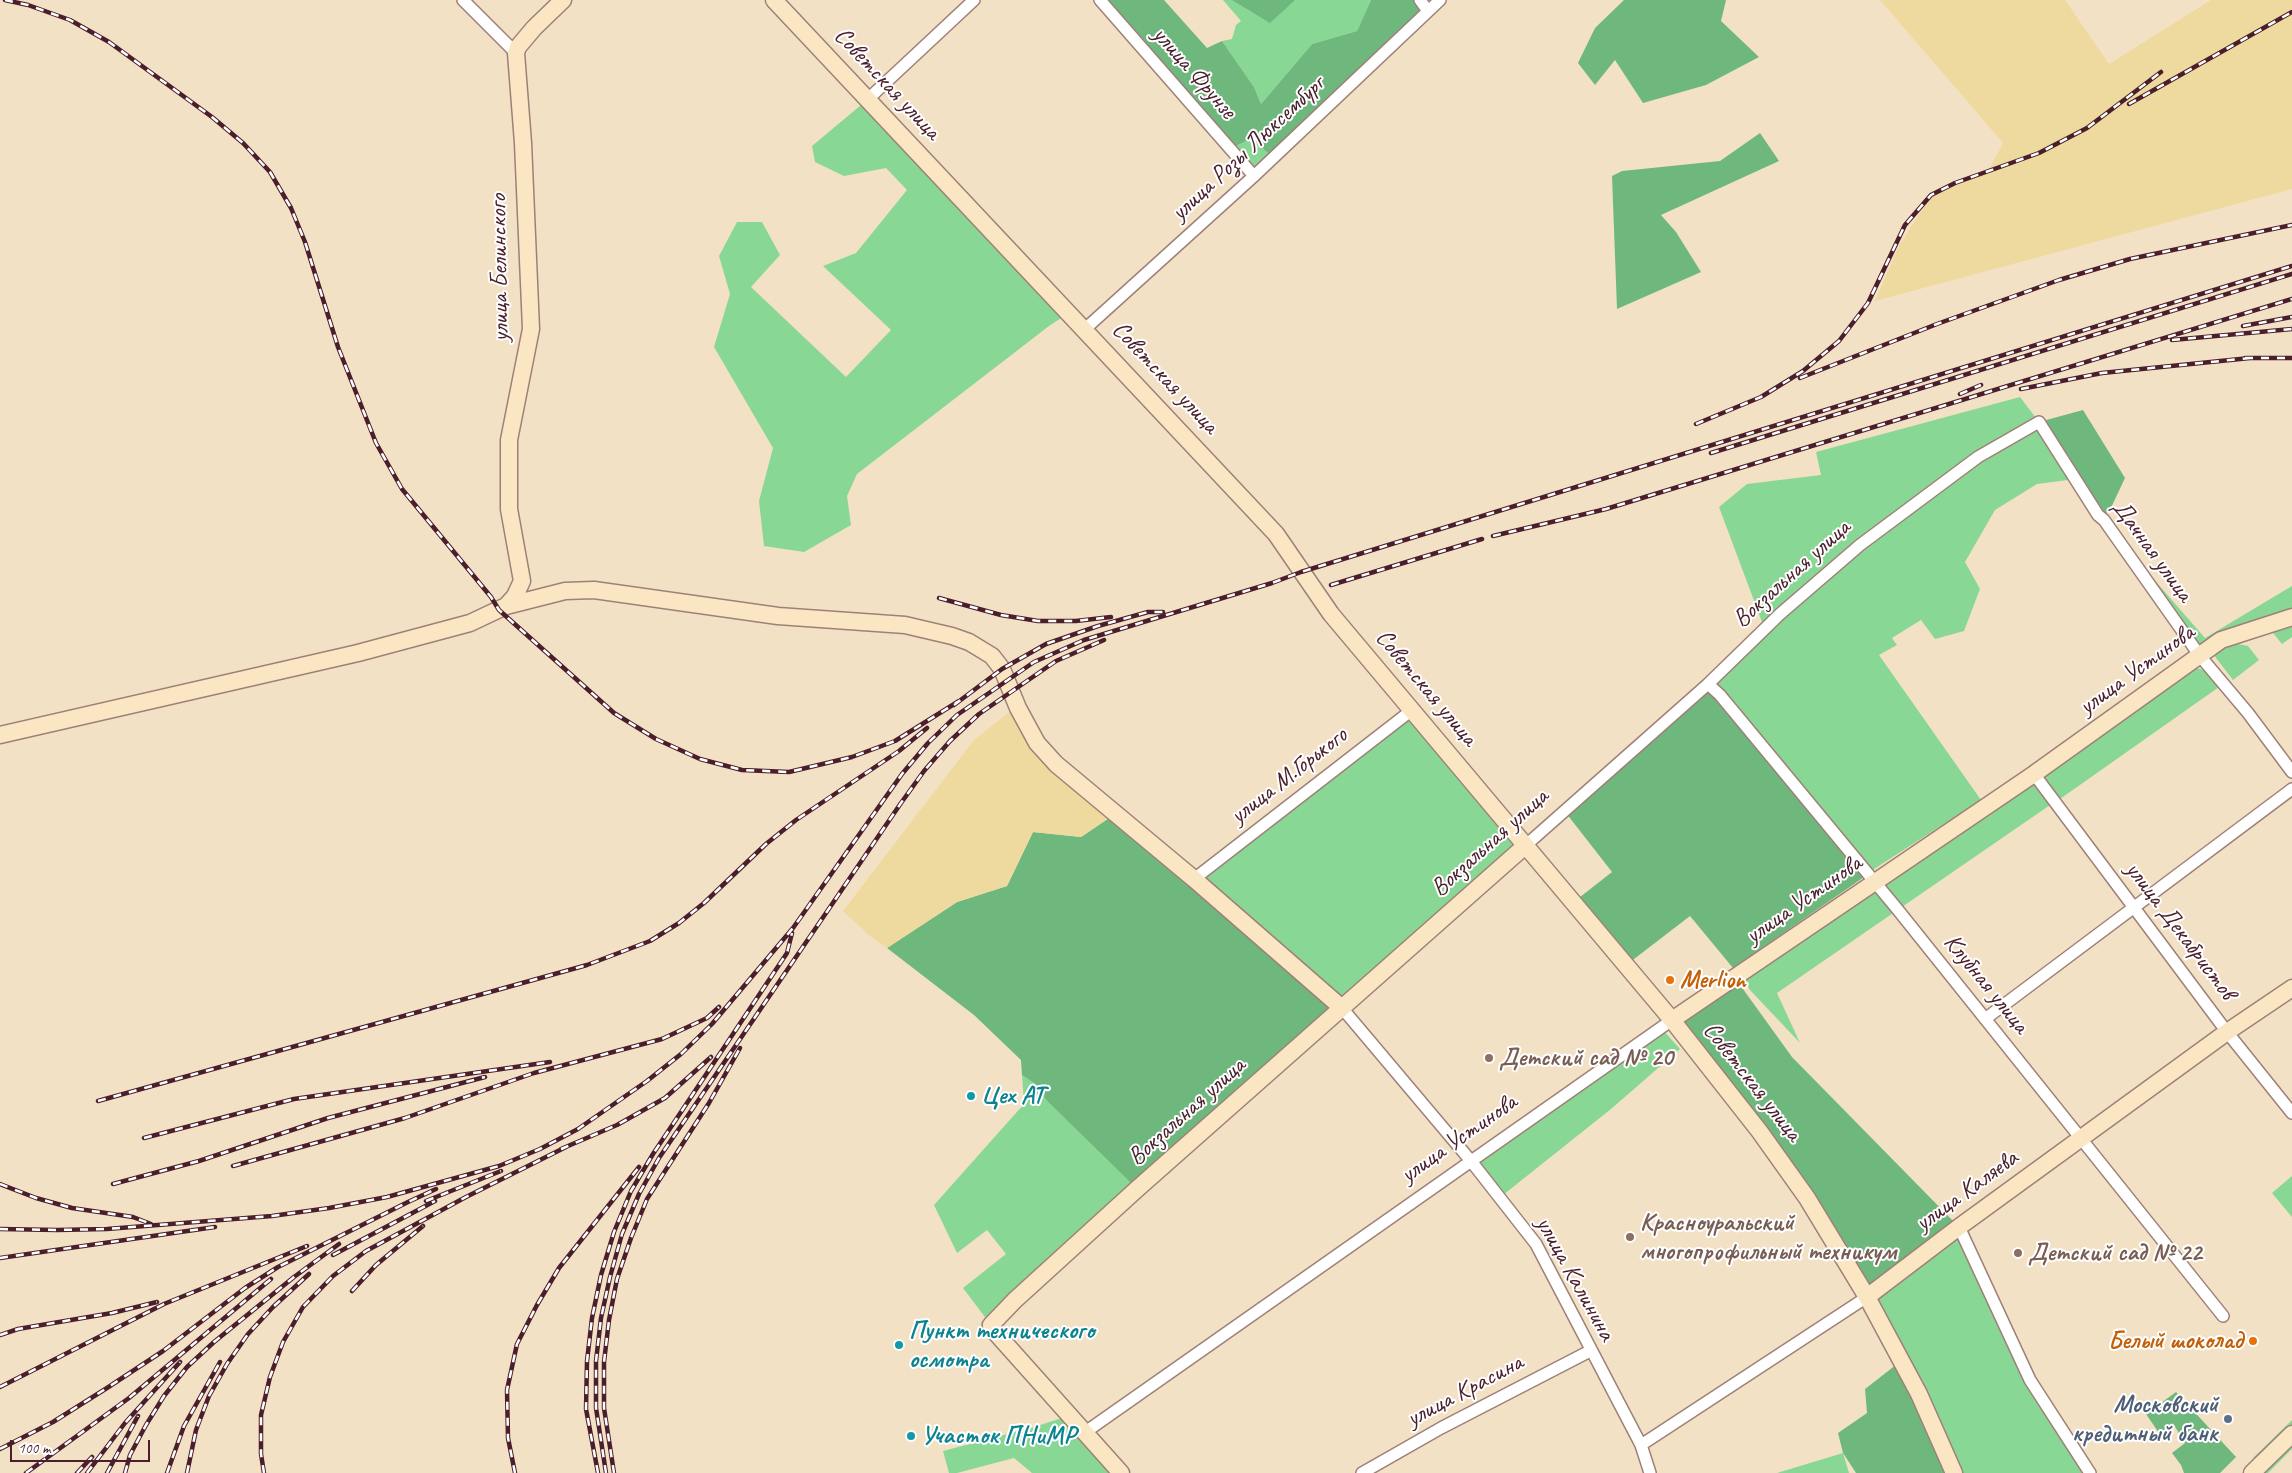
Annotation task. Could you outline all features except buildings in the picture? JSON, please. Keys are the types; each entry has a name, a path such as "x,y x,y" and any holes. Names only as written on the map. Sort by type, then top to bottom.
{"street":[{"path":"463,0 516,52 534,28 563,0"},
{"name":"Советская улица","path":"774,0 1276,534 1331,614 1672,1020 1760,1132 1808,1198 1867,1297 1919,1394 1954,1473"},
{"path":"867,100 974,0"},
{"name":"улица Фрунзе","path":"1100,0 1254,176"},
{"path":"1420,0 1428,10"},
{"name":"улица Розы Люксембург","path":"1085,329 1254,176 1440,0"},
{"name":"улица Белинского","path":"506,606 515,596 522,581 509,508 509,440 531,329 523,144 516,52"},
{"name":"Дачная улица","path":"2039,422 2098,515 2104,520 2200,656 2248,713 2292,772"},
{"name":"Вокзальная улица","path":"1084,1433 995,1332 991,1325 999,1314 1708,684 1780,614 1860,545 1978,457 2039,422"},
{"path":"0,735 358,653 470,623 506,606 565,591 594,590 778,616 905,625 952,636 969,642 988,653 1002,669 1018,708 1037,744 1056,764 1194,879 1342,1008"},
{"name":"улица Устинова","path":"1084,1433 1672,1020 2034,774 2221,640 2292,617"},
{"name":"Клубная улица","path":"1708,684 1720,695 1875,882 2223,1316"},
{"name":"улица М.Горького","path":"1194,879 1412,710"},
{"name":"улица Декабристов","path":"2034,774 2227,1032 2292,1113"},
{"path":"1985,1019 2292,789"},
{"name":"улица Каляева","path":"1641,1445 1867,1297 2227,1032 2292,988"},
{"name":"улица Калинина","path":"1342,1008 1471,1161 1536,1244 1590,1351 1641,1445 1650,1473"},
{"path":"1960,1227 2030,1380 2090,1473"},
{"name":"улица Красина","path":"1362,1473 1441,1428 1590,1351"},
{"path":"1084,1433 1121,1473"},
{"path":"2252,1473 2292,1434"}],"green space":[{"path":"1100,0 1164,0 1207,48 1222,41 1254,87 1261,104 1312,44 1357,31 1371,0 1420,0 1428,11 1274,157 1264,150 1258,135 1230,149"},
{"path":"1223,0 1371,0 1357,31 1312,44 1261,104 1254,87 1222,41 1232,39 1236,25 1241,21"},
{"path":"1232,0 1295,0 1270,23"},
{"path":"1624,0 1726,0 1721,21 1759,57 1706,85 1643,103 1615,60 1595,85 1578,63 1595,28"},
{"path":"867,100 1069,313 1049,326 857,474 847,496 851,525 804,552 764,546 759,501 773,448 714,347 730,294 719,256 737,222 762,222 780,255 751,287 846,377 891,330 823,266 856,253 907,190 886,168 844,176 815,162 812,146"},
{"path":"1760,133 1779,161 1661,215 1676,232 1701,272 1617,309 1612,176 1622,171 1720,161"},
{"path":"1258,135 1264,150 1274,157 1254,176 1230,149"},
{"path":"2020,397 2039,422 2076,479 2037,484 1995,510 1965,562 1980,589 1964,631 1935,639 1921,620 1892,638 1897,645 1879,655 1981,800 1871,871 1708,684 1765,630 1719,507 1747,484 1821,475 1816,452"},
{"path":"2083,410 2125,478 2109,512 2098,515 2039,422"},
{"path":"2130,552 2205,638 2292,586 2292,617 2200,653"},
{"path":"2292,624 2292,637 2282,644 2273,633"},
{"path":"2228,642 2248,646 2259,660 2233,680 2213,654"},
{"path":"2193,668 2201,669 2208,674 2219,687 2060,799 2043,776"},
{"path":"1708,684 1867,875 1733,968 1690,916 1625,966 1575,901 1612,872 1566,813"},
{"path":"1412,710 1525,846 1342,1008 1194,879"},
{"path":"2036,780 2053,803 1777,993 1800,1043 1750,990 1743,979 1881,883"},
{"path":"1115,814 1342,1008 1137,1189 1047,1101 1034,1083 1022,1075 1021,1060 974,1015 887,948 957,902 1007,886 1033,832 1081,837"},
{"path":"1734,984 1743,989 1792,1057 1959,1227 1867,1297 1672,1020"},
{"path":"1663,1030 1680,1049 1611,1109 1503,1195 1477,1161"},
{"path":"1022,1075 1034,1083 1047,1101 1137,1189 991,1325 963,1288 1006,1254 987,1230 957,1253 934,1205 1024,1104"},
{"path":"2292,1176 2292,1217 2272,1193"},
{"path":"1959,1227 2030,1380 2090,1473 1954,1473 1867,1297"},
{"path":"1901,1361 1954,1473 1856,1473 1843,1453 1838,1433 1867,1413 1865,1389"},
{"path":"2176,1392 2236,1457 2220,1473 2184,1473 2181,1465 2172,1453 2185,1443 2174,1425 2159,1433 2146,1414"},
{"path":"1065,1417 1116,1473 1032,1473 1014,1458 957,1473 949,1473 943,1451"},
{"path":"2292,1420 2292,1427 2259,1459 2253,1458"},
{"path":"2292,1440 2292,1449 2268,1473 2258,1473"},
{"path":"1843,1453 1849,1473 1777,1473"}],"sand":[{"path":"1880,0 2065,0 2109,64 2211,0 2292,0 2292,189 1875,301 1899,246 1931,195 1955,183 1988,171 2003,143"},
{"path":"1012,710 1037,743 1115,814 1081,837 1033,832 1007,886 957,902 887,948 870,936 843,911 974,740"}],"railway":[{"path":"5,0 28,5 70,20 109,42 212,117 243,143 270,172 291,208 305,242 338,347 376,443 402,489 491,597 499,610 614,713 656,739 700,759 742,770 789,772 852,757 895,741 959,701"},
{"path":"2129,104 2292,12"},
{"path":"1696,424 1761,397 1803,371 1839,341 1868,303 1905,225 1931,195 1955,183 2039,153 2087,128 2161,72"},
{"path":"1800,378 1937,324 2059,280 2130,259 2292,225"},
{"path":"0,1229 107,1229 272,1216 329,1208 387,1197 499,1166 540,1149 578,1129 647,1081 681,1054 712,1024 793,928 902,774 928,743 957,715 1034,662 1084,640 2292,266"},
{"path":"1711,453 2292,274"},
{"path":"1493,536 1606,509 2292,299"},
{"path":"2243,326 2292,317"},
{"path":"2172,340 2292,329"},
{"path":"2245,358 2292,358"},
{"path":"2021,389 2102,373 2250,358"},
{"path":"1960,394 1981,385"},
{"path":"1331,585 1482,539"},
{"path":"939,598 1001,615 1038,621 1076,621 1111,617"},
{"path":"954,705 1002,669 1046,644 1098,626 1148,612 1163,612"},
{"path":"606,1473 596,1408 596,1361 601,1318 622,1234 639,1194 659,1158 924,771 950,741 979,714 1056,661 1104,640"},
{"path":"98,1101 587,965 650,941 679,923 704,903 766,844 796,820 899,751 927,728"},
{"path":"598,1473 586,1409 587,1361 592,1318 601,1275 614,1232 631,1191 653,1154 787,953 792,933"},
{"path":"233,1166 405,1118 534,1073 662,1039 707,1018 719,1007"},
{"path":"614,1473 604,1408 604,1362 609,1320 617,1279 647,1199 709,1103 740,1048"},
{"path":"561,1149 617,1125 665,1098 711,1057"},
{"path":"144,1138 294,1099 550,1062"},
{"path":"113,1184 199,1161 328,1118 485,1077"},
{"path":"264,1473 261,1454 261,1415 270,1377 283,1342 303,1307 333,1276 366,1251 466,1197 566,1147"},
{"path":"515,1473 508,1438 507,1390 517,1344 559,1268 639,1167"},
{"path":"426,1201 501,1171"},
{"path":"0,1184 36,1198 72,1208 133,1217 151,1224"},
{"path":"0,1449 53,1422 107,1388 163,1351 245,1288 278,1267 436,1189"},
{"path":"333,1255 435,1201"},
{"path":"352,1291 376,1265 423,1226"},
{"path":"0,1258 215,1227"},
{"path":"125,1473 130,1455 146,1425 164,1396 187,1367 214,1342 294,1277 339,1244"},
{"path":"0,1387 164,1304 307,1246"},
{"path":"187,1473 196,1430 209,1396 227,1364 248,1334 273,1307 309,1274"},
{"path":"26,1473 129,1398 271,1279"},
{"path":"0,1335 18,1329 112,1313 157,1302"},
{"path":"87,1473 125,1423 180,1362"},
{"path":"167,1473 184,1426 220,1362"},
{"path":"107,1473 138,1416"},
{"path":"77,1473 92,1457"}],"place":[{"name":"Merlion","path":"1670,980"},
{"name":"Детский сад № 20","path":"1489,1058"},
{"name":"Цех АТ","path":"971,1096"},
{"name":"Красноуральский многопрофильный техникум","path":"1630,1237"},
{"name":"Детский сад № 22","path":"2018,1253"},
{"name":"Белый шоколад","path":"2253,1341"},
{"name":"Пункт технического осмотра","path":"899,1345"},
{"name":"Московский кредитный банк","path":"2228,1419"},
{"name":"Участок ПНиМР","path":"911,1436"}]}
